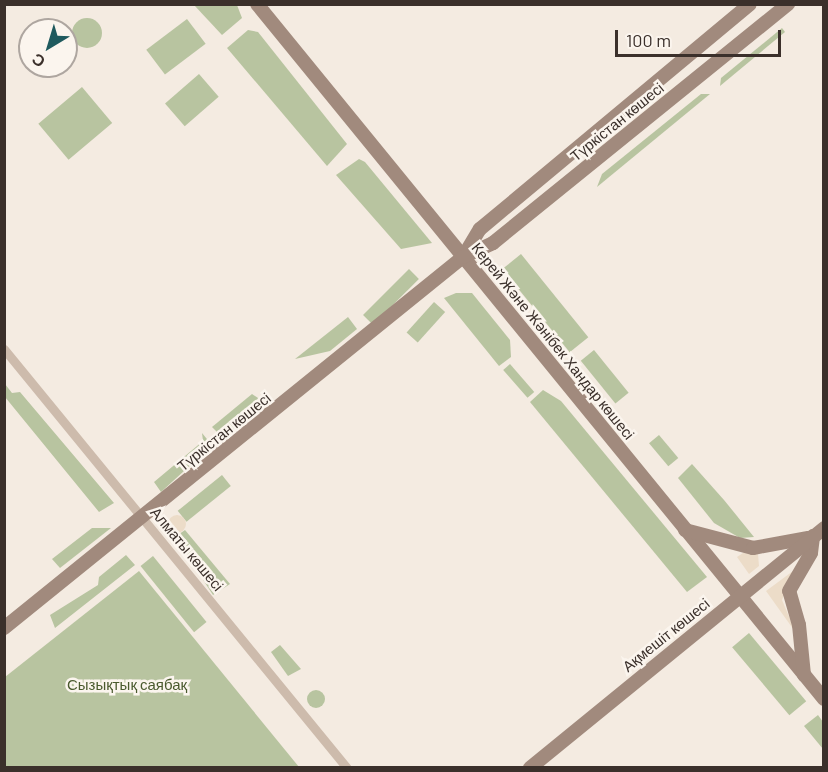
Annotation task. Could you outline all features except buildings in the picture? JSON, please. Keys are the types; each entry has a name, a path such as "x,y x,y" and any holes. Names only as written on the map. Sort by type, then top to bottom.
{"main road":[{"name":"Керей Және Жәнібек Хандар көшесі","path":"256,4 824,699"},
{"name":"Түркістан көшесі","path":"463,257 480,229 750,4"},
{"name":"Түркістан көшесі","path":"4,628 143,520 463,257 493,243 788,4"},
{"path":"685,530 753,548 818,532"},
{"path":"804,675 799,625 789,591 811,553 818,532"},
{"name":"Ақмешіт көшесі","path":"530,768 818,532"}],"street":[{"name":"Алматы көшесі","path":"4,349 346,768"}],"green space":[{"path":"194,5 237,5 242,18 222,35"},
{"path":"87,18 100,27 102,33 97,43 87,48 78,44 78,22"},
{"path":"187,19 206,44 165,74 146,50"},
{"path":"782,28 785,32 720,86 721,78"},
{"path":"248,30 258,32 347,144 327,166 227,48"},
{"path":"199,74 219,97 185,126 165,104"},
{"path":"82,87 112,123 69,160 38,124"},
{"path":"701,94 710,94 597,187 602,174"},
{"path":"359,159 365,162 432,243 401,249 336,175"},
{"path":"521,254 588,337 570,352 502,269"},
{"path":"409,269 419,279 373,325 363,315"},
{"path":"456,293 472,293 510,340 511,357 499,366 444,298"},
{"path":"434,302 445,312 418,343 407,332"},
{"path":"348,317 357,329 330,351 295,359"},
{"path":"594,350 629,393 615,403 581,361"},
{"path":"510,364 534,392 527,398 503,370"},
{"path":"5,384 12,393 20,392 114,503 99,512 5,397"},
{"path":"543,390 561,401 707,577 687,592 530,402"},
{"path":"252,394 258,398 248,417 223,438 212,427"},
{"path":"202,433 211,444 207,450 161,492 154,482 203,441"},
{"path":"659,435 678,458 668,466 649,443"},
{"path":"692,464 754,537 740,538 714,523 678,478"},
{"path":"222,475 231,486 187,522 178,511"},
{"path":"92,528 111,528 60,568 52,559"},
{"path":"185,530 230,584 213,595 175,537"},
{"path":"126,555 135,565 55,628 50,615 98,585 99,577"},
{"path":"153,556 206,622 194,632 141,566"},
{"name":"Сызықтық саябақ","path":"139,571 299,767 5,767 5,677"},
{"path":"749,633 806,701 789,715 732,647"},
{"path":"280,645 301,669 288,676 271,652"},
{"path":"312,690 320,690 325,695 323,706 312,708 307,703 307,695"},
{"path":"818,715 823,722 823,749 804,726"}],"shaded area":[{"path":"177,515 183,518 186,524 183,530 177,533 171,530 168,524 171,518"},
{"path":"743,553 758,554 759,566 749,574 737,557"},
{"path":"793,571 782,600 796,633 766,591"}]}
